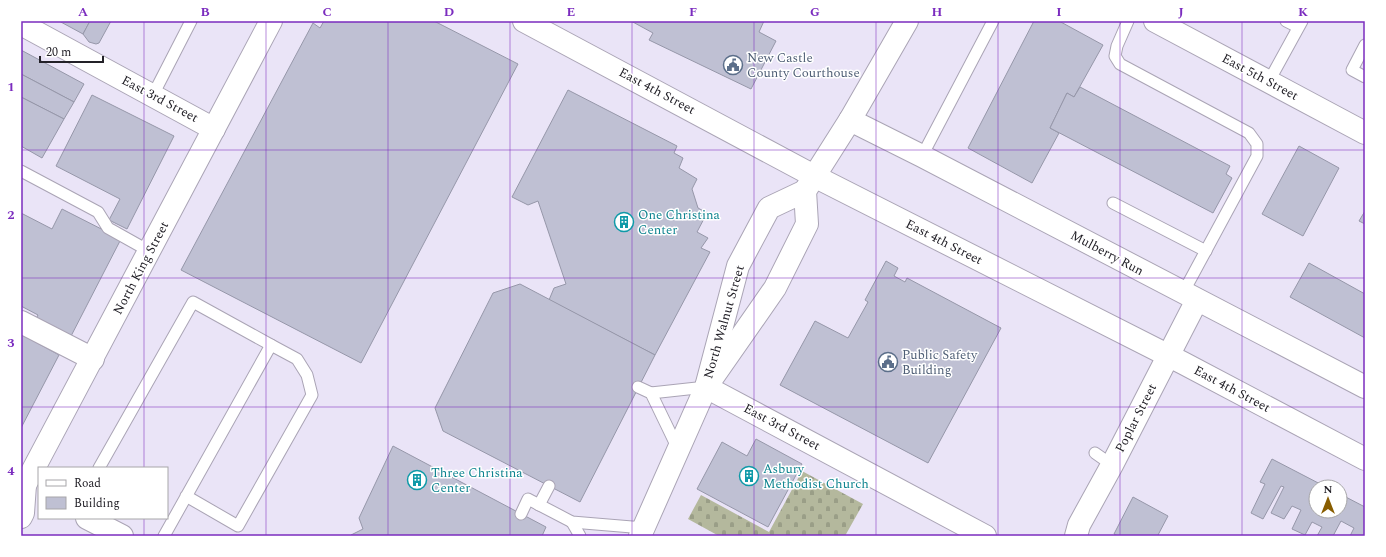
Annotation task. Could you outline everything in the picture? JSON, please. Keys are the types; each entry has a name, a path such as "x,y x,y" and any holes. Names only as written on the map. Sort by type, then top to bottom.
{"main road":[{"name":"North King Street","path":"21,517 27,488 149,251 271,21"},
{"name":"East 4th Street","path":"524,21 810,183 1169,356 1365,459"},
{"path":"810,183 850,120 906,21"},
{"name":"East 5th Street","path":"1155,21 1365,133"},
{"name":"East 3rd Street","path":"21,24 214,129"},
{"name":"Mulberry Run","path":"850,120 1365,387"},
{"name":"North Walnut Street","path":"706,387 775,288 808,224 810,183"},
{"name":"North Walnut Street","path":"642,532 706,387 738,266 769,208 810,183"},
{"name":"Poplar Street","path":"1076,536 1104,459 1169,356 1190,297"},
{"path":"21,322 93,359"},
{"name":"East 3rd Street","path":"706,387 985,536"},
{"path":"89,519 122,536"}],"lane":[{"path":"153,95 191,21"},
{"path":"922,156 993,21"},
{"path":"1128,21 1116,46 1115,56 1120,64 1249,133 1257,144 1257,156 1206,251 1190,297"},
{"path":"1269,81 1300,24 1286,21"},
{"path":"1365,45 1352,70 1365,77"},
{"path":"21,171 98,212 108,228 149,251"},
{"path":"1113,203 1206,251"},
{"path":"100,467 192,302 297,359 307,375 312,395 238,526 186,496"},
{"path":"164,536 172,510 186,496 271,345"},
{"path":"638,387 651,393 706,387"},
{"path":"651,393 678,449"},
{"path":"539,505 549,486"},
{"path":"520,514 528,499 572,522 642,532"},
{"path":"572,522 580,536"}],"green space":[{"path":"802,471 863,504 845,536 719,536 688,519 701,495 769,532"}],"building":[{"path":"59,21 90,21 83,34"},
{"path":"90,21 111,21 99,43 96,44 89,42 83,34"},
{"path":"324,21 434,21 518,64 361,363 181,270 313,23 320,28"},
{"name":"New Castle County Courthouse","path":"631,21 764,21 759,32 776,41 751,89 649,40 653,33"},
{"path":"1034,21 1059,21 1103,45 1074,97 1067,93 1050,128 1059,133 1032,183 968,148"},
{"path":"21,50 84,84 74,102 21,74"},
{"path":"21,74 74,102 64,119 21,97"},
{"path":"1080,87 1230,166 1226,174 1232,178 1213,213 1050,128 1067,93 1074,97"},
{"name":"One Christina Center","path":"568,90 677,146 674,153 683,158 679,168 697,179 692,189 698,208 707,213 697,232 708,238 701,248 710,252 655,355 549,300 554,288 566,284 538,201 528,205 512,197"},
{"path":"92,95 174,136 127,229 109,220 120,199 56,166"},
{"path":"21,97 64,119 42,158 21,146"},
{"path":"1299,146 1339,168 1303,236 1262,214"},
{"path":"62,209 121,239 69,340 34,322 38,315 21,306 21,213 52,229"},
{"path":"1365,211 1365,224 1359,221"},
{"name":"Public Safety Building","path":"886,261 898,268 894,276 905,282 907,278 1001,328 928,463 780,385 815,321 848,338 868,302 865,300"},
{"path":"1309,263 1365,294 1365,338 1290,297"},
{"path":"520,284 655,355 580,502 443,431 435,408 493,293"},
{"path":"21,334 59,355 21,428"},
{"name":"Asbury Methodist Church","path":"756,439 802,464 768,527 697,489 722,442 747,456"},
{"name":"Three Christina Center","path":"393,446 546,527 542,536 352,536 351,535 363,529 359,518"},
{"path":"1272,459 1311,479 1308,479 1308,519 1348,519 1348,498 1365,507 1365,536 1350,536 1354,528 1341,521 1333,536 1317,536 1322,527 1312,522 1305,535 1292,529 1301,510 1292,506 1284,519 1271,513 1284,487 1281,486 1263,519 1251,513 1265,484 1260,482"},
{"path":"1133,497 1168,516 1158,535 1161,536 1118,536 1114,534"}],"place":[{"name":"New Castle County Courthouse","path":"733,65"},
{"name":"One Christina Center","path":"624,222"},
{"name":"Public Safety Building","path":"888,362"},
{"name":"Asbury Methodist Church","path":"749,476"},
{"name":"Three Christina Center","path":"417,480"}]}
